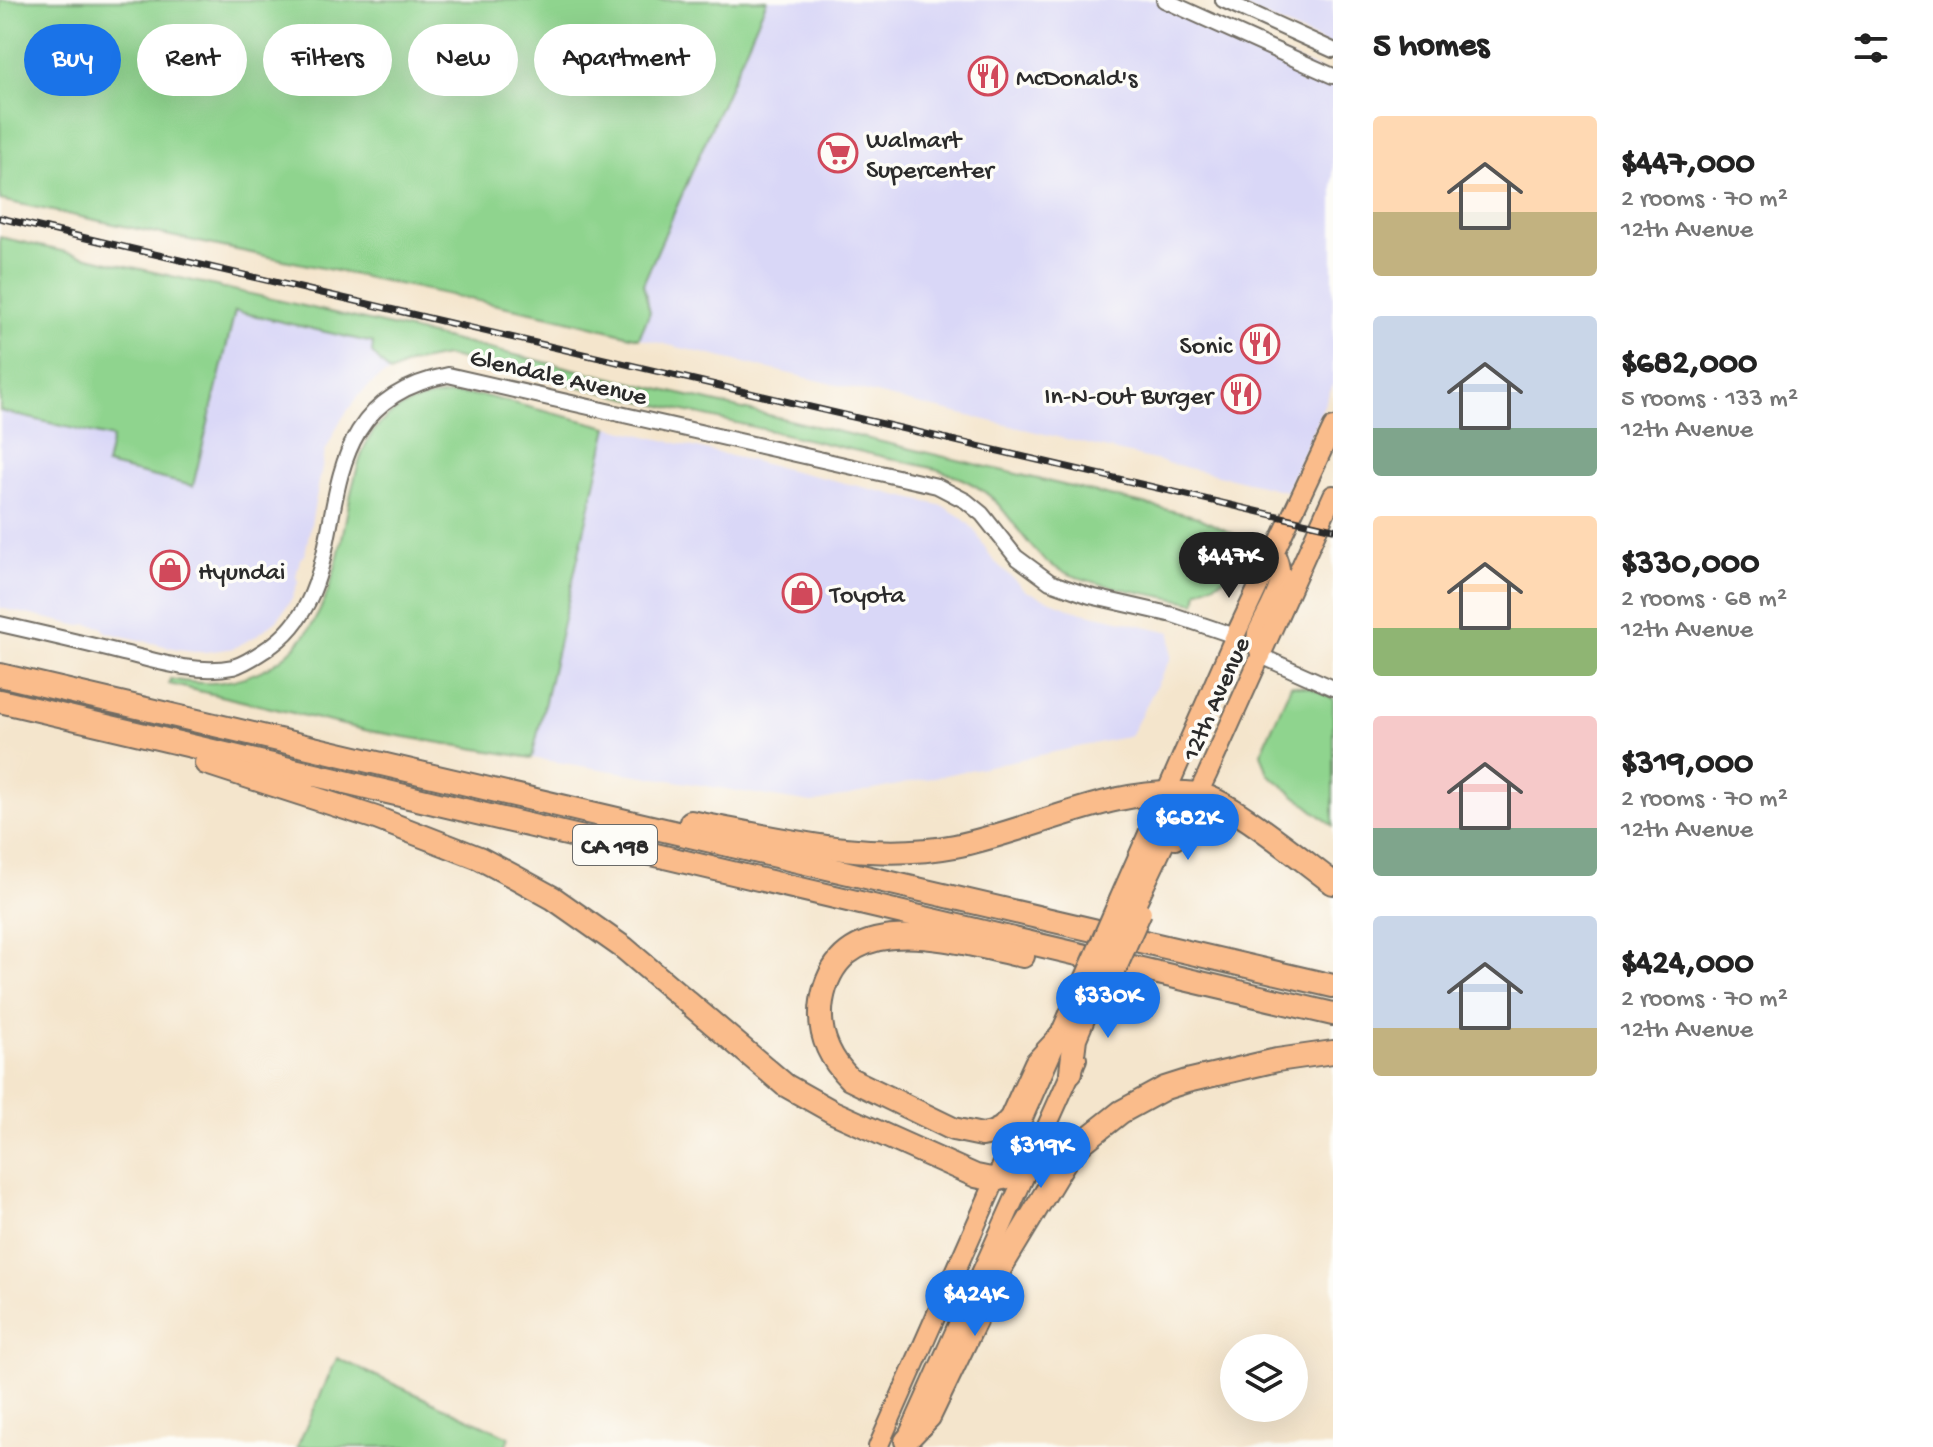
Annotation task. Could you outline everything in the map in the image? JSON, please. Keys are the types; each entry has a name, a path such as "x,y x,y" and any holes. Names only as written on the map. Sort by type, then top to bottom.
{"highway":[{"name":"CA 198","path":"0,675 1333,986"},
{"name":"CA 198","path":"0,701 1333,1014"},
{"path":"91,723 376,818 479,858 553,898 624,948 764,1068 797,1092 833,1112 958,1169 996,1181 1007,1179 1035,1151"},
{"path":"426,773 768,836 877,851 918,851 953,846 1139,795 1198,794 1228,807 1333,883"},
{"path":"1071,1072 1075,1038 1095,988 1174,819 1175,806 1167,793"},
{"path":"1061,1036 1036,1063 1011,1118 1002,1128 982,1135 953,1129 850,1079 825,1045 821,1007 827,984 847,955 868,942 894,935 936,938 1045,960 1138,968"},
{"path":"904,1444 929,1417 1001,1267 1065,1161 1083,1142 1121,1112 1165,1088 1277,1060 1333,1052"}],"main road":[{"name":"12th Avenue","path":"1167,793 1235,636 1333,427"},
{"name":"12th Avenue","path":"1130,909 1198,794 1333,495"},
{"path":"1261,656 1256,642 1257,633 1281,580 1282,566 1274,552"},
{"path":"878,1447 1061,1036 1095,988"},
{"path":"904,1444 1071,1072"}],"street":[{"path":"1164,0 1333,76"},
{"path":"1223,0 1333,50"},
{"name":"Glendale Avenue","path":"0,624 180,666 233,667 253,658 274,645 294,625 315,589 342,467 357,432 371,413 395,396 428,379 448,375 937,486 966,501 982,514 1016,557 1050,582 1090,596 1173,615 1235,636"},
{"path":"1261,656 1333,688"}],"shaded area":[{"path":"767,0 1164,0 1333,76 1333,385 1286,491 639,338 650,312 643,284"},
{"path":"1228,0 1333,0 1333,47"},
{"path":"235,310 373,343 372,353 390,373 380,377 358,396 339,423 325,452 305,554 300,559 296,577 298,582 278,619 234,648 205,652 178,649 106,632 102,627 81,626 0,608 0,411 112,438 106,465"},
{"path":"608,427 943,506 974,529 992,559 1026,591 1074,610 1171,632 1171,658 1130,736 812,803 532,758"}],"green space":[{"path":"0,0 767,0 643,284 650,312 639,338 555,317 0,200"},
{"path":"0,237 439,337 1198,517 1248,541 1225,578 1198,591 1196,603 1122,589 1082,579 1053,566 1036,552 990,496 968,482 936,469 446,356 410,363 390,373 372,353 373,343 235,311 193,486 106,465 112,438 0,411"},
{"path":"458,394 485,396 608,427 532,758 369,731 169,684 170,679 209,683 245,677 270,666 291,651 320,611 329,588 358,467 373,432 390,414 411,403"},
{"path":"1291,685 1312,688 1333,698 1333,826 1268,774 1261,753"},
{"path":"337,1358 509,1437 505,1447 297,1447"}],"railway":[{"path":"0,218 1333,529"}],"place":[{"name":"McDonald's","path":"988,76"},
{"name":"Walmart Supercenter","path":"838,153"},
{"name":"Sonic","path":"1260,344"},
{"name":"In-N-Out Burger","path":"1241,394"},
{"name":"Hyundai","path":"170,570"},
{"name":"Toyota","path":"802,593"}]}
